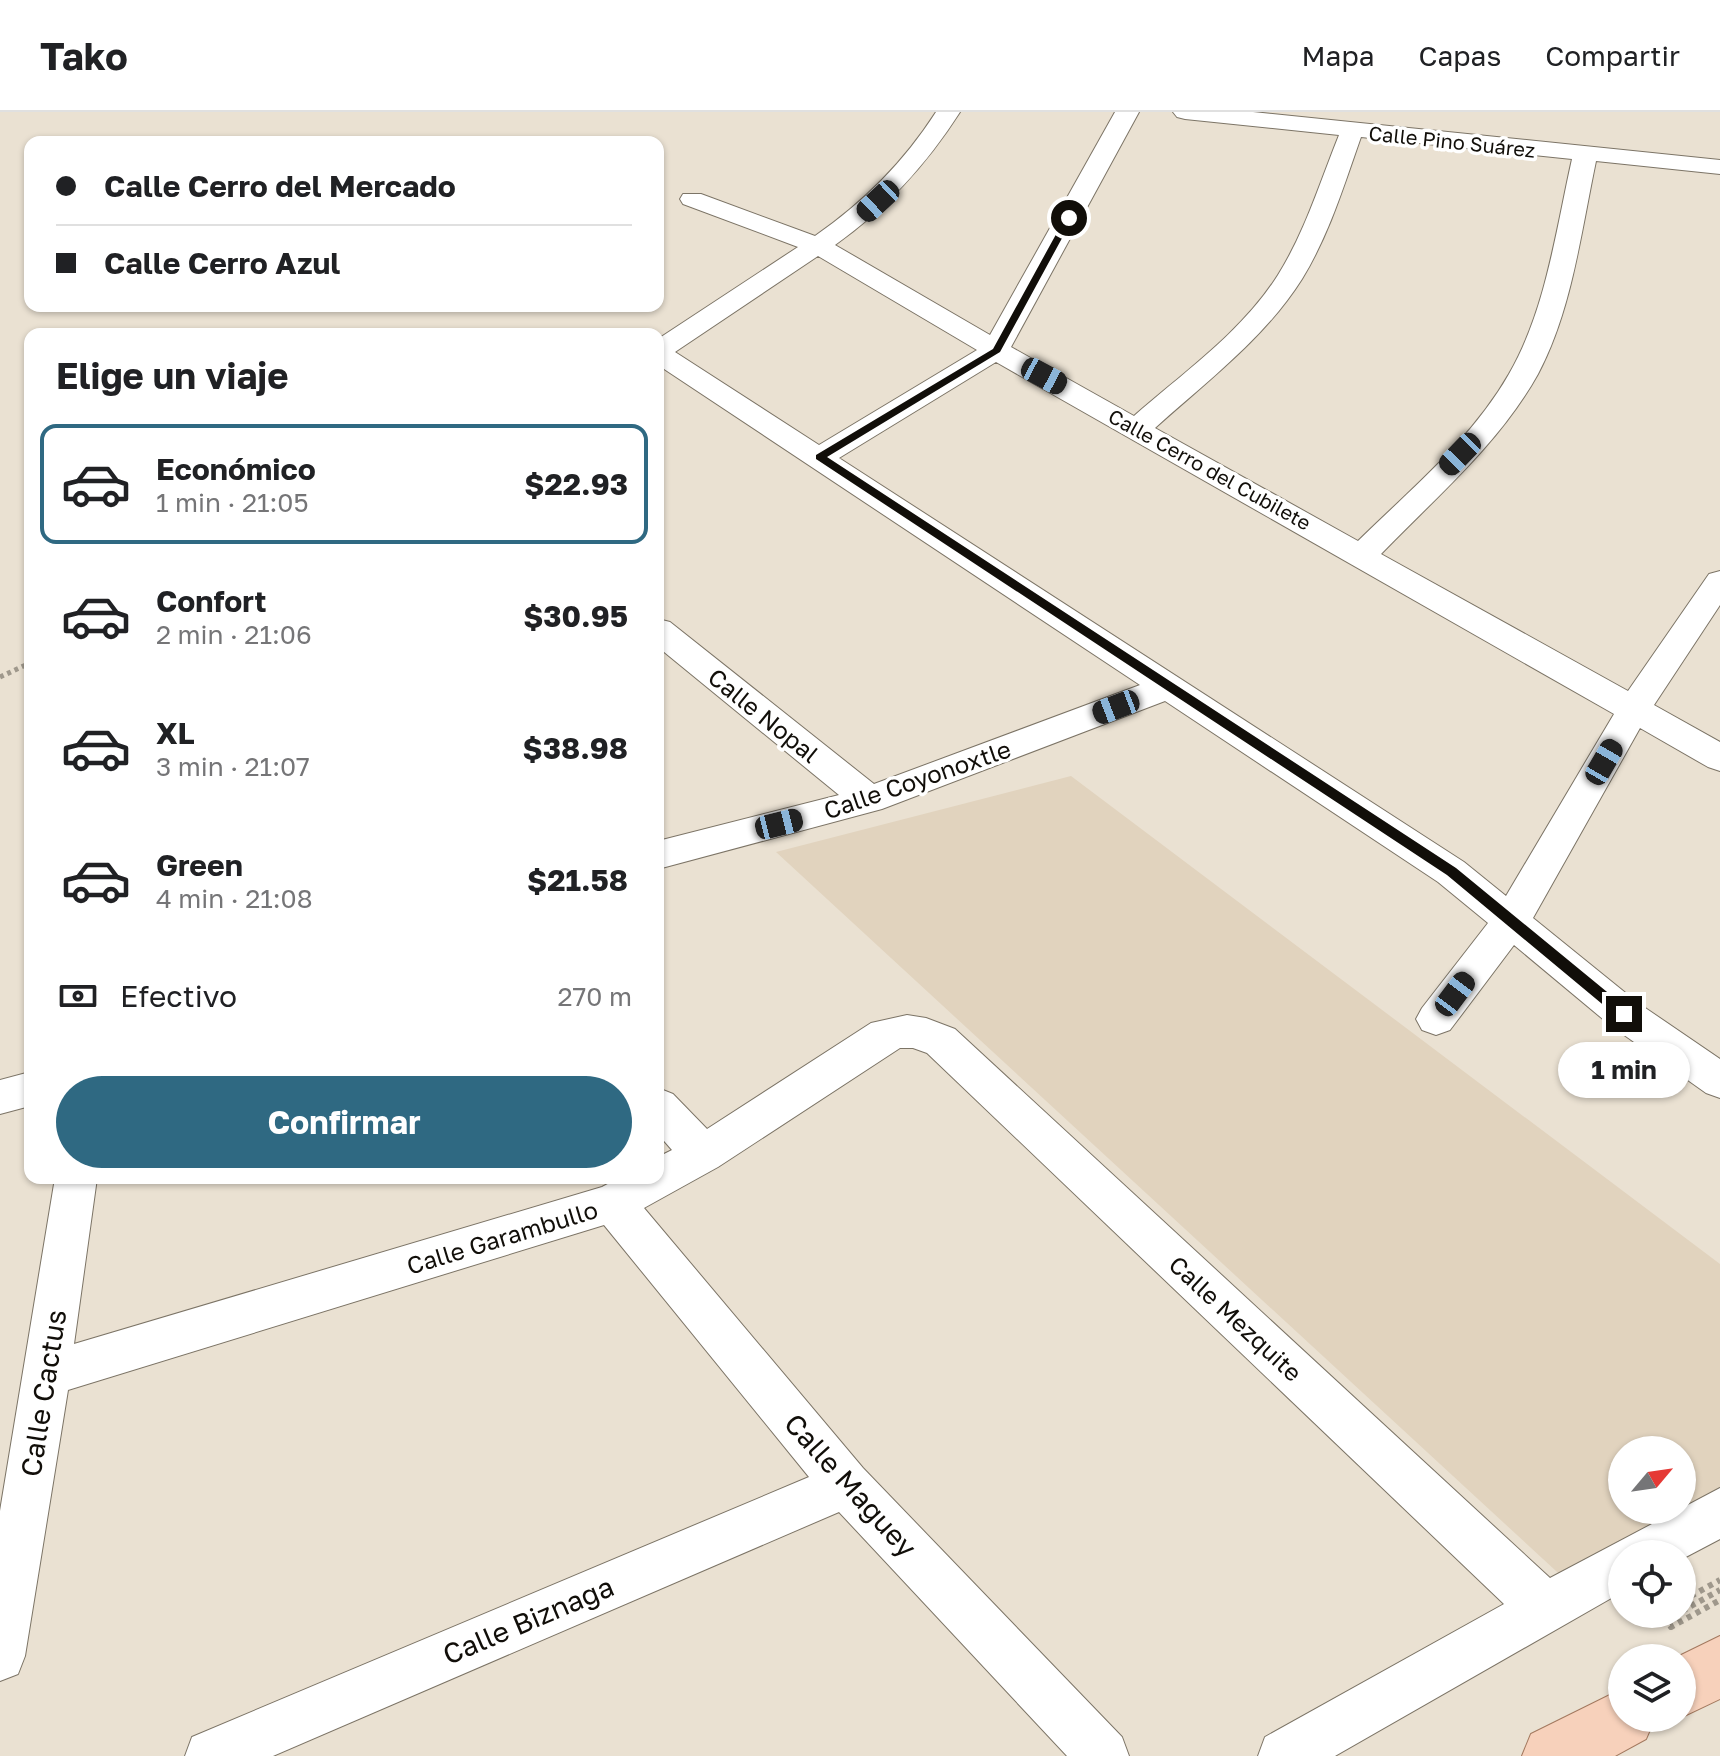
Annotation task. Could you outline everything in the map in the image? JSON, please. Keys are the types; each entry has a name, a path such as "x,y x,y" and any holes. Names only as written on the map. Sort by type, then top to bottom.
{"main road":[{"path":"1696,1679 1720,1666"},
{"path":"1553,1756 1608,1727"}],"street":[{"path":"664,348 858,219 897,183 930,145 948,112"},
{"path":"820,457 996,350 1127,112"},
{"name":"Calle Pino Suárez","path":"1185,112 1253,115 1352,131 1720,167"},
{"path":"1138,428 1247,328 1278,293 1302,258 1352,131"},
{"path":"1362,555 1499,413 1526,370 1546,316 1585,155"},
{"name":"Calle Cerro del Cubilete","path":"692,199 819,246 996,350 1720,758"},
{"path":"664,356 1417,848 1512,920 1624,1014 1720,1081"},
{"path":"1436,1019 1512,920 1634,709 1720,581"},
{"name":"Calle Nopal","path":"664,635 869,800"},
{"name":"Calle Coyonoxtle","path":"664,853 869,800 1171,686"},
{"name":"Calle Garambullo","path":"664,1175 703,1154 885,1035 904,1029 923,1032"},
{"name":"Calle Mezquite","path":"923,1032 941,1041 1545,1608"},
{"path":"0,1097 24,1091"},
{"path":"664,1112 703,1154"},
{"name":"Calle Cactus","path":"0,1656 75,1184"},
{"name":"Calle Garambullo","path":"47,1374 613,1203 648,1184"},
{"name":"Calle Maguey","path":"613,1203 846,1485 1103,1756"},
{"name":"Calle Biznaga","path":"211,1756 846,1485"},
{"path":"1669,1540 1720,1512"},
{"path":"1284,1756 1608,1573"}],"path":[{"path":"0,677 24,666"},
{"path":"1696,1593 1720,1580"},
{"path":"1696,1604 1720,1590"},
{"path":"1696,1613 1720,1600"}],"shaded area":[{"path":"1071,776 1720,1264 1720,1515 1657,1540 1608,1540 1608,1568 1581,1594 776,852"}],"route":[{"path":"1069,218 996,350 820,457 1451,872 1624,1014"}]}
